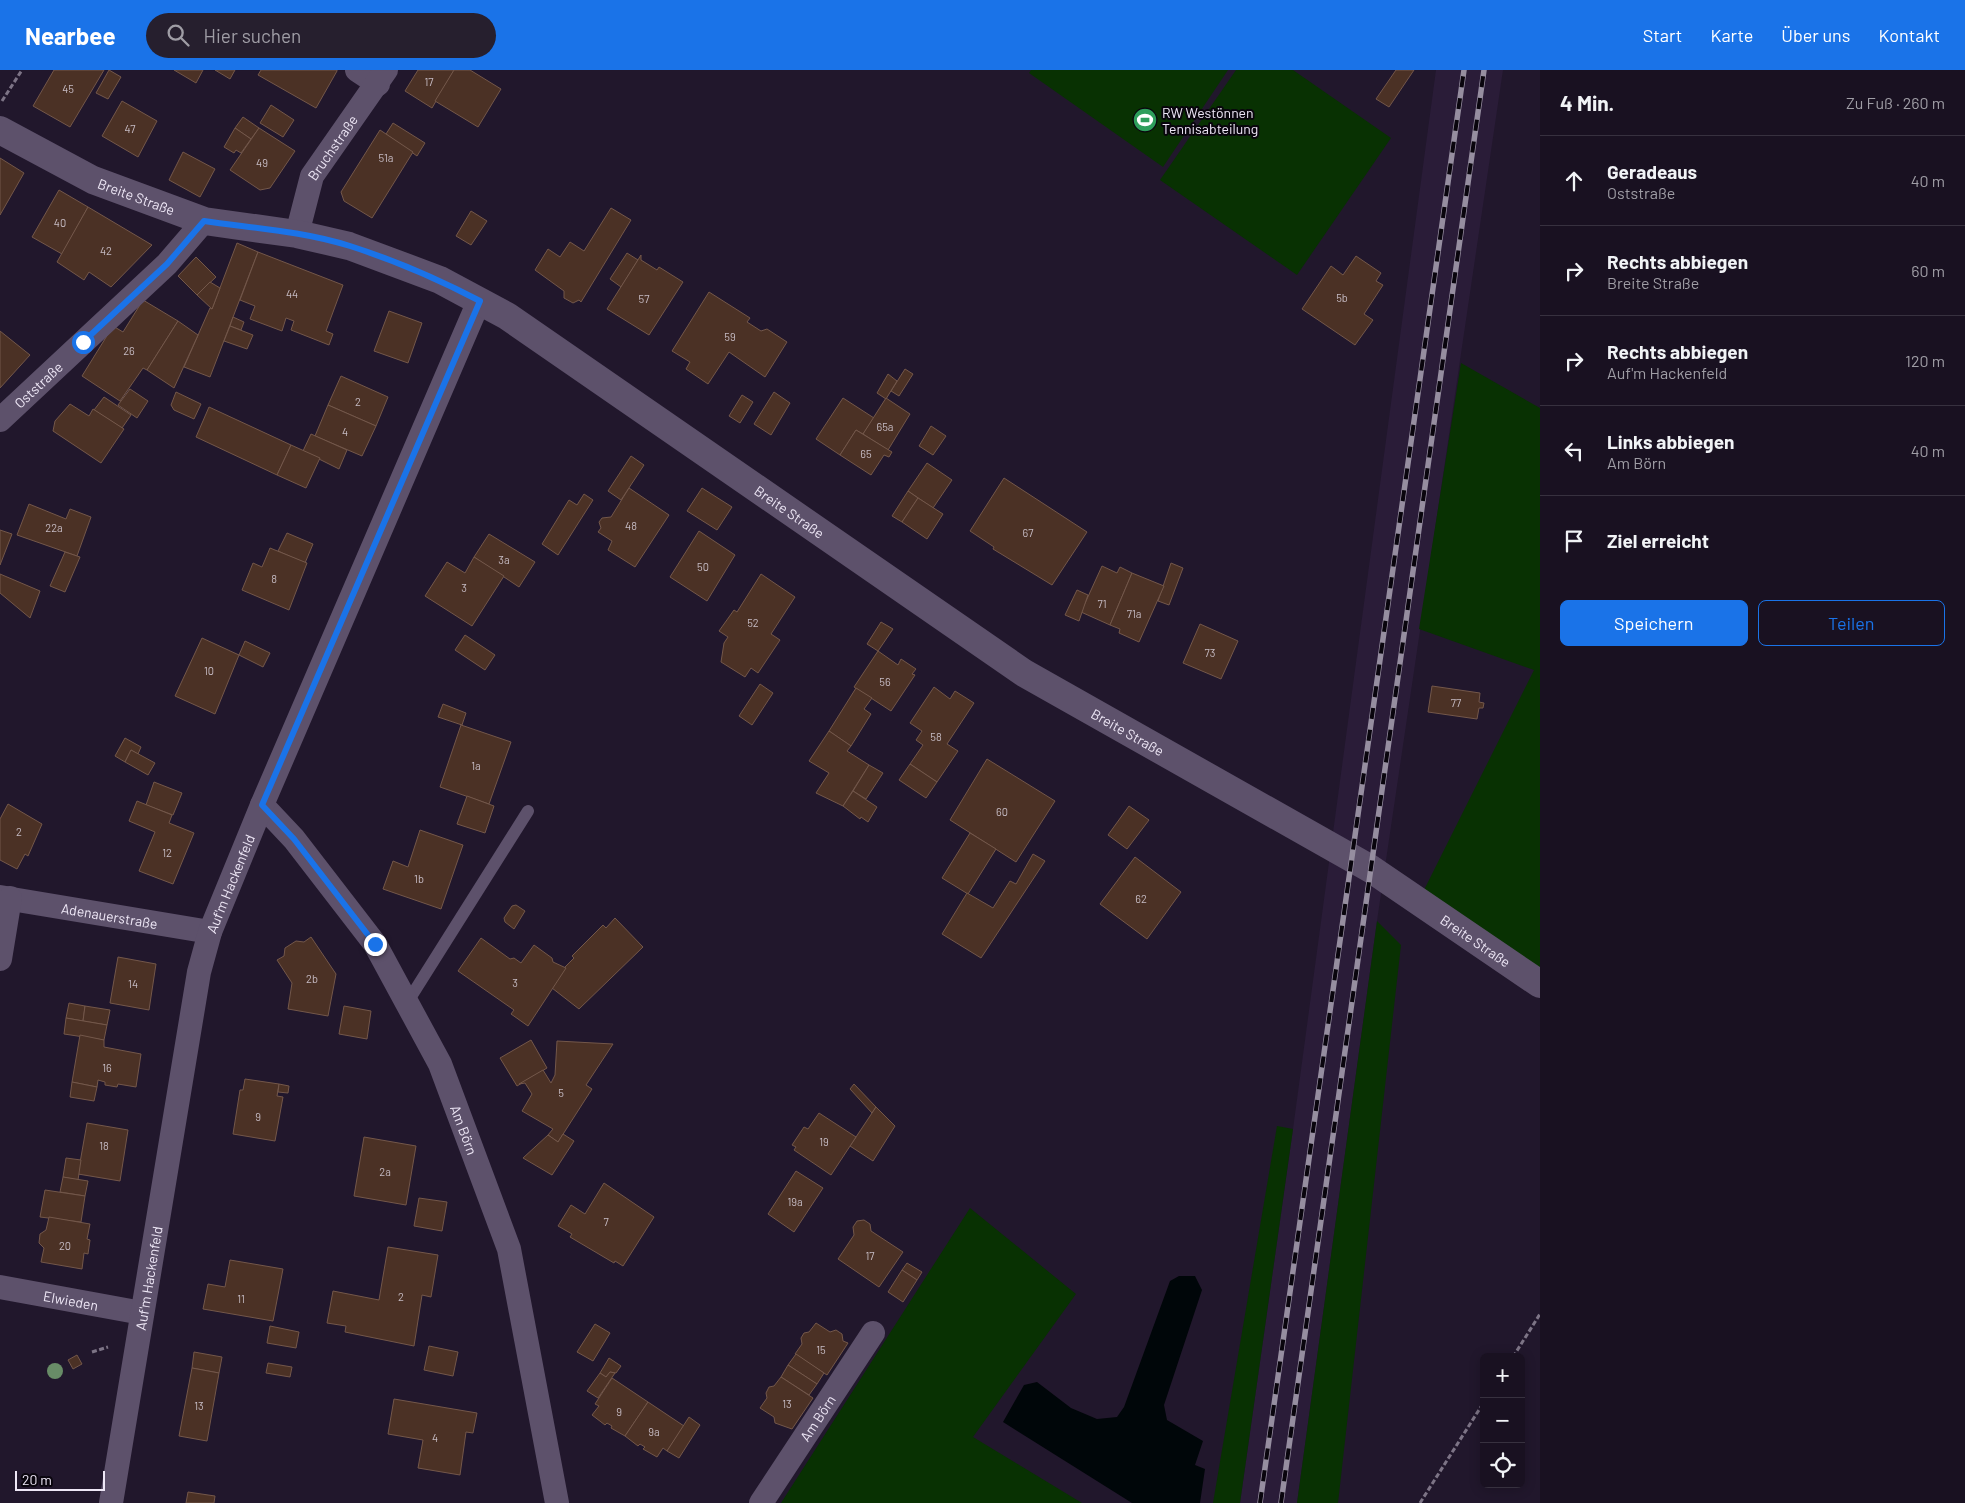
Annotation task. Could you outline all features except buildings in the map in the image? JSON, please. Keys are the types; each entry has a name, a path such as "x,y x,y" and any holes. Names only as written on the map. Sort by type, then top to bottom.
{"street":[{"path":"357,70 382,77"},
{"name":"Bruchstraße","path":"296,234 312,176 382,77"},
{"name":"Breite Straße","path":"0,130 93,180 204,221 296,234 349,246 440,280 480,301 516,322 1024,673 1371,869 1540,984"},
{"name":"Oststraße","path":"0,420 167,264 204,221"},
{"name":"Auf'm Hackenfeld","path":"111,1503 199,972 210,932 262,805 480,301"},
{"name":"Am Börn","path":"262,805 294,839 375,944 440,1064 509,1249 557,1503"},
{"name":"Adenauerstraße","path":"0,959 5,897 210,932"},
{"name":"Elwieden","path":"0,1287 142,1313"},
{"name":"Am Börn","path":"761,1503 874,1333"}],"lane":[{"path":"407,1003 528,811"}],"path":[{"path":"0,105 22,70"},
{"path":"1516,1353 1540,1314"},
{"path":"1420,1503 1480,1408"}],"shaded area":[{"path":"1436,70 1503,70 1377,921 1297,1503 1240,1503 1293,1129"},
{"path":"1179,1276 1195,1276 1202,1290 1164,1405 1167,1420 1203,1441 1195,1465 1205,1469 1200,1503 1132,1503 1003,1422 1024,1385 1037,1382 1071,1408 1097,1419 1117,1417 1124,1407 1170,1281"}],"green space":[{"name":"RW Westönnen Tennisabteilung","path":"1031,70 1228,70 1163,167 1029,73"},
{"path":"1236,70 1293,70 1391,138 1297,275 1160,180"},
{"path":"1461,363 1540,408 1540,971 1423,892 1534,670 1419,629"},
{"path":"1377,921 1401,945 1338,1503 1297,1503"},
{"path":"1277,1126 1293,1129 1240,1503 1213,1503"},
{"path":"970,1208 1076,1294 973,1437 1082,1503 781,1503"}],"railway":[{"path":"1260,1503 1464,70"},
{"path":"1281,1503 1484,70"}],"place":[{"name":"RW Westönnen Tennisabteilung","path":"1145,120"}],"route":[{"path":"83,342 167,264 204,221 296,234 349,246 440,280 480,301 262,805 294,839 375,944"}]}
